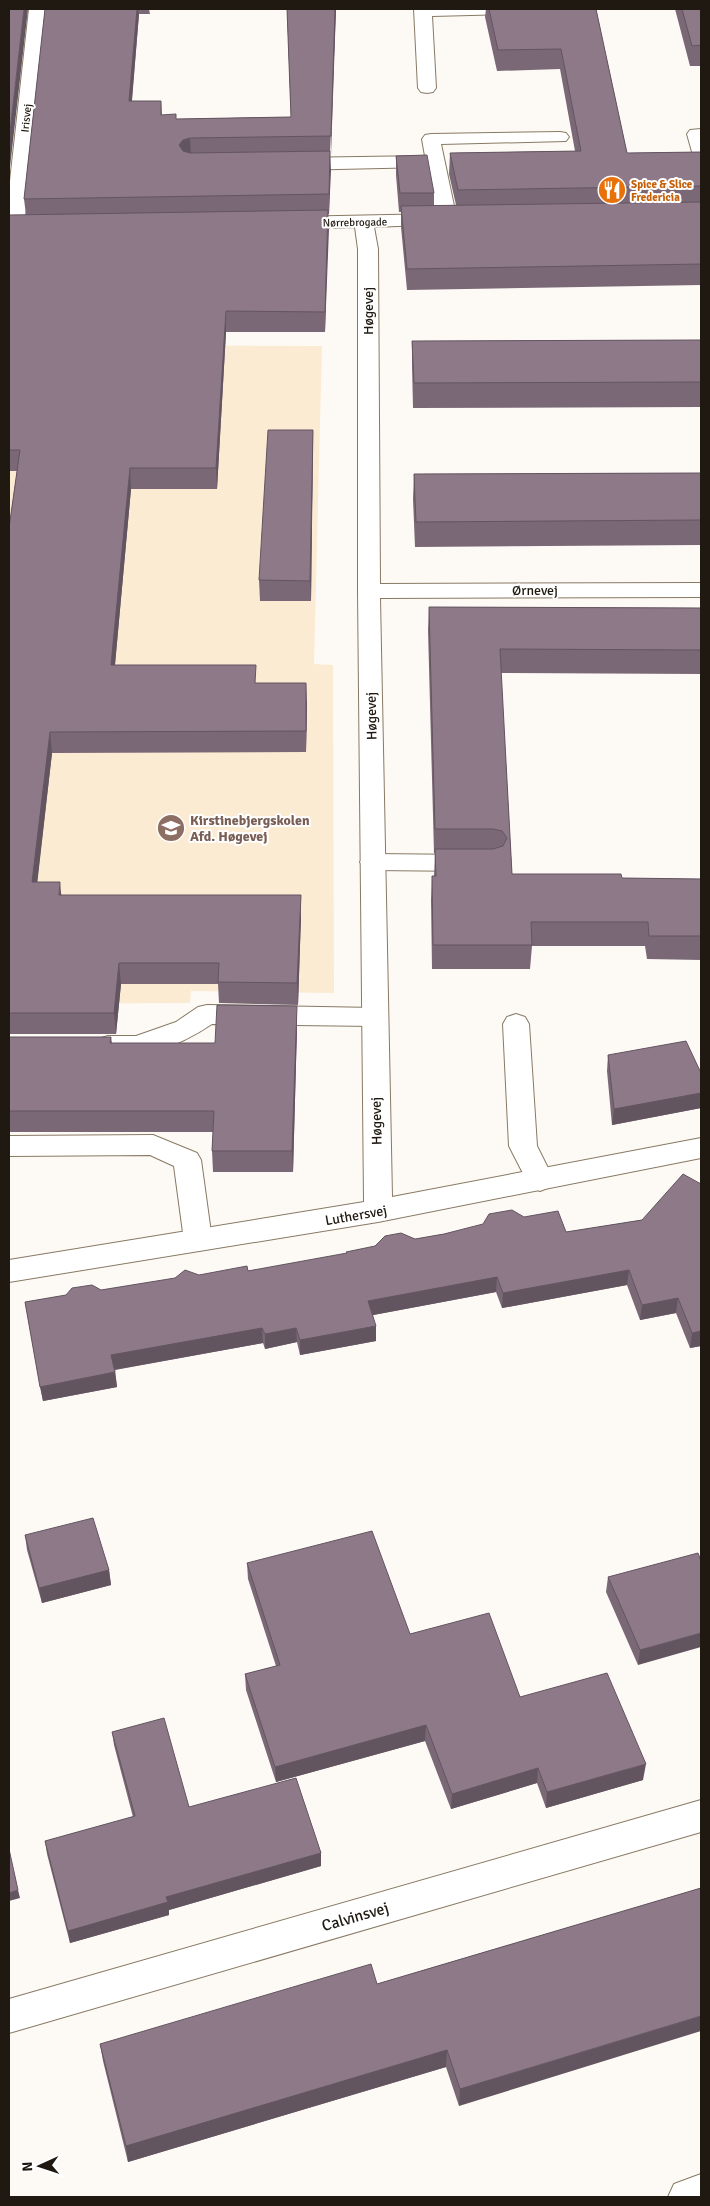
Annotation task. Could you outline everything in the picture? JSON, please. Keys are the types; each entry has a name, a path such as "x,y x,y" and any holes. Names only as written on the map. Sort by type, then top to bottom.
{"street":[{"name":"Irisvej","path":"11,227 38,9"},
{"path":"427,88 424,10 514,9"},
{"path":"701,134 696,134 701,155"},
{"path":"447,220 431,139 560,137"},
{"path":"279,164 435,161"},
{"name":"Nørrebrogade","path":"276,223 466,220"},
{"name":"Høgevej","path":"364,222 368,249 369,591 378,1211"},
{"path":"11,227 33,227"},
{"name":"Ørnevej","path":"369,591 701,590"},
{"path":"373,862 491,864"},
{"path":"88,1046 138,1046 185,1029 207,1014 375,1016"},
{"path":"516,1024 523,1146 540,1180"},
{"path":"9,1146 152,1145 187,1160 198,1240"},
{"name":"Luthersvej","path":"9,1271 378,1211 701,1148"},
{"name":"Calvinsvej","path":"9,2016 701,1816"},
{"path":"687,2197 701,2193"}],"shaded area":[{"name":"Kirstinebjergskolen Afd. Høgevej","path":"9,345 322,346 314,664 333,665 334,993 191,991 190,1003 9,1004"}],"building":[{"path":"9,9 24,9 9,140"},
{"path":"45,9 137,9 129,101 161,101 161,115 176,114 176,119 291,117 287,9 335,9 331,136 190,138 183,140 179,145 183,151 190,153 330,151 329,194 24,199"},
{"path":"489,9 596,9 627,153 701,152 701,186 458,190 450,153 581,151 561,49 498,50"},
{"path":"682,9 701,9 701,45 692,46"},
{"path":"427,155 434,193 400,193 396,156"},
{"path":"701,202 701,264 407,269 401,206"},
{"path":"328,210 325,312 226,311 216,468 130,468 111,665 256,665 255,683 306,683 306,731 50,732 32,882 60,882 59,895 301,895 297,983 218,982 219,963 119,963 114,1013 9,1013 9,528 20,450 9,450 9,215"},
{"path":"701,340 701,382 414,383 412,341"},
{"path":"268,430 313,430 310,581 259,580"},
{"path":"701,473 701,520 416,522 414,474"},
{"path":"429,607 701,608 701,650 500,649 512,874 621,874 622,878 701,879 701,936 649,936 648,922 531,922 532,945 433,945 432,876 436,876 435,849 493,849 503,846 507,838 502,831 493,829 435,829"},
{"path":"217,1005 297,1006 292,1151 212,1151 214,1111 9,1111 9,1037 111,1037 110,1043 215,1043"},
{"path":"686,1041 701,1073 701,1093 614,1109 608,1055"},
{"path":"683,1174 701,1184 701,1331 692,1333 678,1298 642,1305 629,1270 503,1293 497,1277 368,1301 376,1326 300,1340 296,1328 265,1334 262,1328 111,1355 115,1372 40,1387 25,1302 66,1295 72,1288 92,1285 101,1290 175,1278 185,1270 199,1275 247,1266 248,1271 347,1253 375,1246 385,1236 401,1233 415,1239 444,1234 483,1224 489,1214 512,1210 524,1217 558,1211 566,1232 642,1220"},
{"path":"93,1518 109,1570 39,1588 25,1535"},
{"path":"372,1531 410,1634 489,1613 520,1697 607,1673 646,1764 547,1792 538,1768 452,1794 426,1725 275,1767 245,1674 280,1665 247,1563"},
{"path":"698,1553 701,1561 701,1633 640,1650 608,1577"},
{"path":"164,1718 189,1807 296,1778 321,1853 166,1897 168,1902 68,1931 45,1841 135,1816 112,1732"},
{"path":"9,1849 18,1890 9,1893"},
{"path":"701,1888 701,2016 460,2089 447,2050 126,2146 100,2044 371,1964 377,1984"}],"place":[{"name":"Spice & Slice Fredericia","path":"612,190"},
{"name":"Kirstinebjergskolen Afd. Høgevej","path":"171,828"}]}
